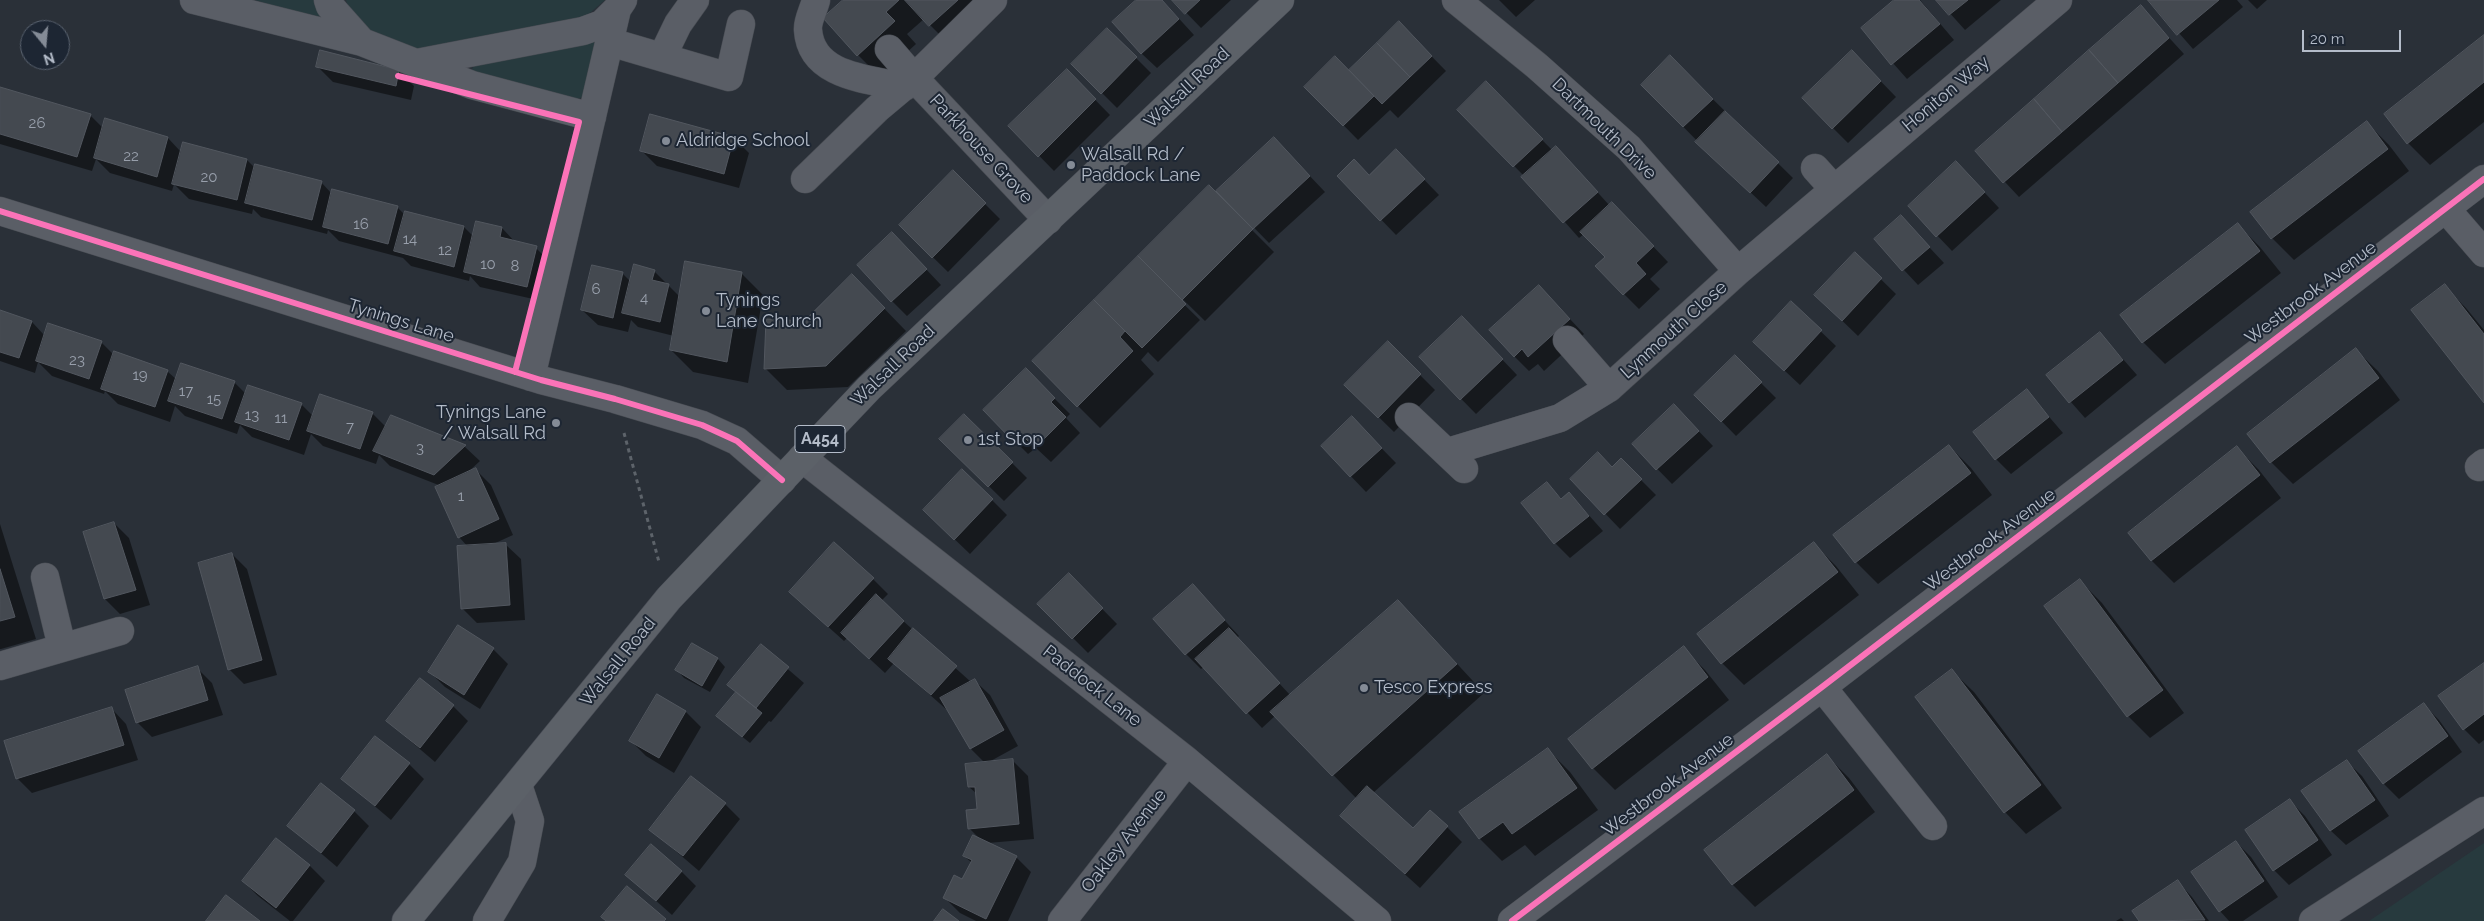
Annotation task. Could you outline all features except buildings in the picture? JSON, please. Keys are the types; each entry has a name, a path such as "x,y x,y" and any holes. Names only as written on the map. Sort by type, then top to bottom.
{"main road":[{"name":"Walsall Road","path":"406,921 669,598 869,388 1280,0"}],"street":[{"path":"194,0 362,42 472,85 592,116"},
{"path":"328,0 330,6 362,42"},
{"path":"662,57 678,24 695,0"},
{"path":"816,0 808,29 812,46 826,66 847,74 909,82"},
{"path":"805,179 993,0"},
{"name":"Dartmouth Drive","path":"1456,0 1537,66 1629,148 1738,271"},
{"name":"Honiton Way","path":"1738,271 2058,0"},
{"path":"416,63 583,31 602,24 620,4"},
{"path":"531,377 620,4"},
{"path":"610,42 729,77 741,24"},
{"name":"Parkhouse Grove","path":"889,49 909,82 1048,220"},
{"path":"1815,168 1834,189"},
{"name":"Westbrook Avenue","path":"1512,921 1822,687 2484,179"},
{"path":"2446,209 2484,253"},
{"name":"Tynings Lane","path":"0,211 531,377 702,425 737,441 782,480"},
{"name":"Lynmouth Close","path":"1409,417 1456,460 1560,418 1609,388 1738,271"},
{"name":"Lynmouth Close","path":"1567,340 1609,388"},
{"name":"Paddock Lane","path":"802,458 1187,761 1377,921"},
{"path":"45,578 62,647"},
{"path":"0,666 120,631"},
{"path":"1822,687 1933,826"},
{"name":"Oakley Avenue","path":"1062,921 1187,761"},
{"path":"487,921 522,862 530,821 518,785"},
{"path":"2313,921 2484,811"}],"path":[{"path":"614,399 669,598"}],"green space":[{"path":"255,0 317,0 330,23"},
{"path":"346,0 605,0 584,18 420,51 372,33 348,6"},
{"path":"595,42 585,96 575,100 473,73 472,69 475,64"},
{"path":"2484,843 2484,921 2369,921"}],"cycle path":[{"path":"398,76 579,122 515,372"},
{"path":"1512,921 1822,687 2484,179"},
{"path":"0,211 541,380 615,399 702,425 737,441 782,480"}],"place":[{"name":"Aldridge School","path":"666,141"},
{"name":"Walsall Rd / Paddock Lane","path":"1071,165"},
{"name":"Tynings Lane Church","path":"706,311"},
{"name":"Tynings Lane / Walsall Rd","path":"556,423"},
{"name":"1st Stop","path":"968,440"},
{"name":"Tesco Express","path":"1364,688"}]}
